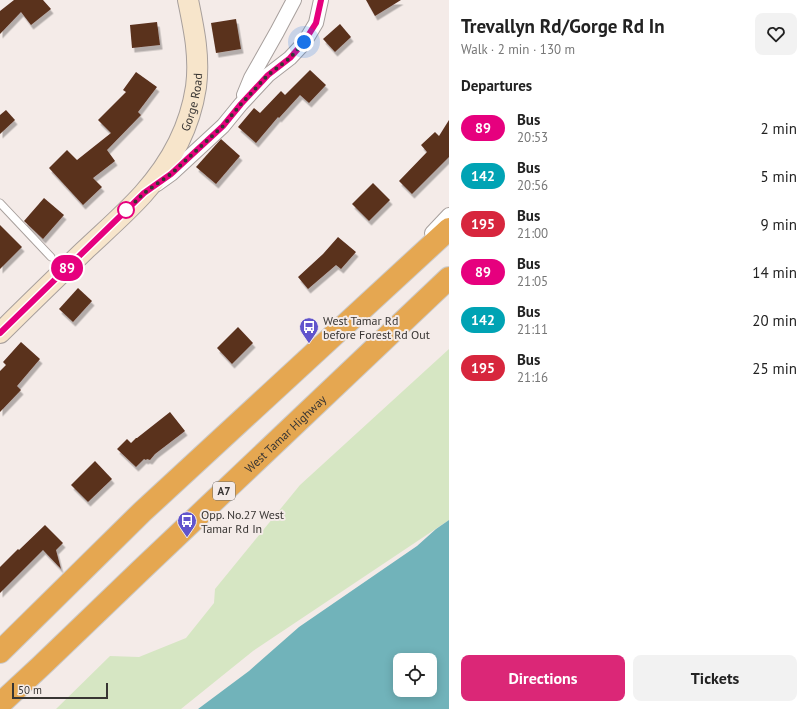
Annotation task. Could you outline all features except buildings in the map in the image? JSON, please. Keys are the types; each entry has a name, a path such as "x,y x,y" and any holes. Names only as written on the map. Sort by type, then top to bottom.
{"highway":[{"path":"0,652 142,512 449,229"},
{"name":"West Tamar Highway","path":"0,704 449,278"}],"street":[{"name":"Gorge Road","path":"0,333 144,193 165,165 176,147 186,126 196,87 198,56 188,0"},
{"path":"241,104 251,78 278,32 294,0"},
{"path":"144,193 171,174 223,126 268,75 290,58 304,42 316,23 321,0"},
{"path":"422,255 433,233 449,215"}],"lane":[{"path":"0,203 51,257"}],"green space":[{"path":"449,349 449,520 253,651 181,709 56,709 110,656 139,657 186,638 214,603 215,589 300,485"}],"water":[{"path":"449,520 449,709 198,709 249,671 299,627 417,546 436,529"}],"bus line":[{"name":"89","path":"0,333 144,193 171,174 223,126 268,75 290,58 304,42 316,23 321,0"}],"place":[{"name":"West Tamar Rd before Forest Rd Out","path":"309,344"},
{"name":"Opp. No.27 West Tamar Rd In","path":"187,538"}],"route":[{"path":"126,210 144,193 171,174 223,126 268,75 290,58 304,42"}]}
